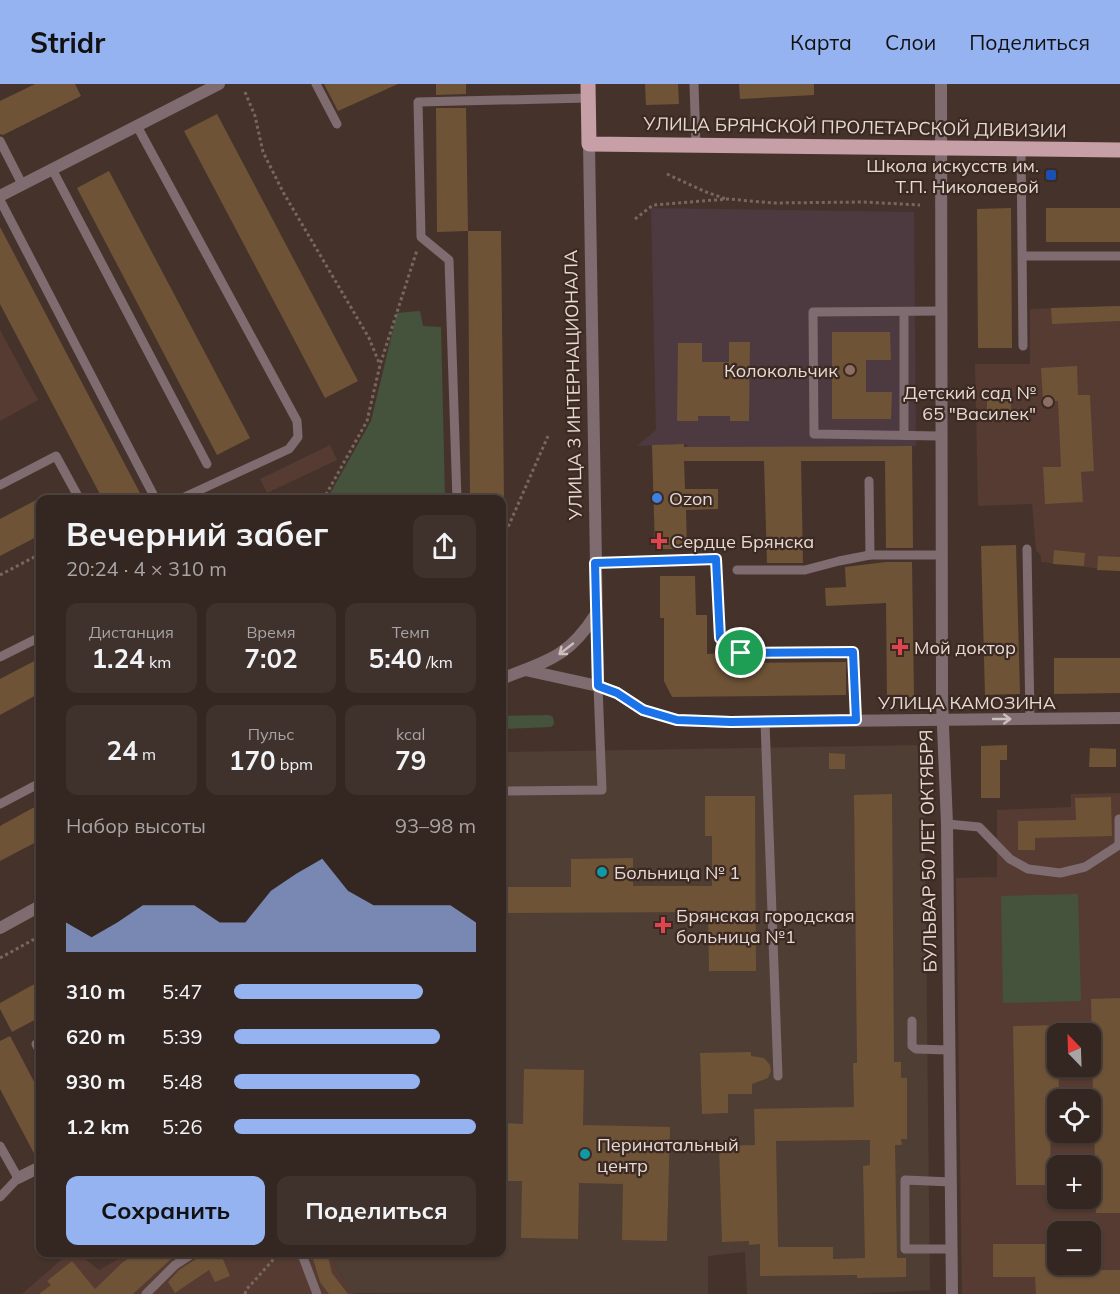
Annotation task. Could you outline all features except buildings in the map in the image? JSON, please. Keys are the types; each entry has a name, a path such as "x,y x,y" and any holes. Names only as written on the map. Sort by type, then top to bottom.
{"main road":[{"name":"УЛИЦА 3 ИНТЕРНАЦИОНАЛА","path":"588,91 589,144"},
{"name":"УЛИЦА БРЯНСКОЙ ПРОЛЕТАРСКОЙ ДИВИЗИИ","path":"589,144 1120,150"}],"street":[{"path":"0,198 22,184 219,84"},
{"name":"БУЛЬВАР 50 ЛЕТ ОКТЯБРЯ","path":"942,84 943,719 947,824 952,1294"},
{"name":"УЛИЦА 3 ИНТЕРНАЦИОНАЛА","path":"589,144 598,686"},
{"path":"506,677 560,655 577,641 596,614"},
{"name":"УЛИЦА КАМОЗИНА","path":"525,670 598,686 617,693 643,710 677,720 765,722 1120,718"},
{"path":"0,928 36,908"},
{"path":"18,1178 36,1169"}],"lane":[{"path":"316,84 337,124"},
{"path":"694,84 696,145"},
{"path":"457,495 449,260 421,237 418,102 588,91"},
{"path":"137,126 297,421 298,437 289,449 201,495"},
{"path":"0,141 22,184"},
{"path":"1021,149 1023,346"},
{"path":"52,169 207,464"},
{"path":"0,198 153,495"},
{"path":"1023,256 1120,256"},
{"path":"941,436 814,434 813,312 942,311"},
{"path":"904,312 904,435"},
{"path":"0,484 56,456 77,495"},
{"path":"869,481 870,555"},
{"path":"1027,549 1030,719"},
{"path":"737,570 805,570 870,555 942,555"},
{"path":"595,563 716,559 720,638 741,653 853,652 856,720"},
{"path":"0,657 36,639"},
{"path":"506,790 602,790 598,686"},
{"path":"765,722 778,1076"},
{"path":"0,804 36,785"},
{"path":"947,824 980,827 1010,859 1028,869 1060,873 1085,867 1119,845 1119,819"},
{"path":"912,1021 912,1046 916,1049 949,1050"},
{"path":"0,1146 18,1178 0,1197"},
{"path":"951,1182 905,1180 905,1249 951,1249"},
{"path":"146,1294 175,1265 187,1257"},
{"path":"303,1257 317,1294"}],"path":[{"path":"245,92 255,116 263,152 283,192 369,338 380,365"},
{"path":"667,174 728,200"},
{"path":"636,219 653,205 728,200 774,203 920,205"},
{"path":"326,495 367,421 380,365 421,237"},
{"path":"506,532 548,436"},
{"path":"0,575 36,556"},
{"path":"0,958 36,938"},
{"path":"245,1294 276,1257"}],"shaded area":[{"path":"651,208 914,212 916,446 687,448 687,444 637,446 656,430"},
{"name":"Детский сад № 65 \"Василек\"","path":"1120,306 1120,571 1041,562 1041,556 1036,550 1032,504 978,506 975,364 1030,364 1030,309"},
{"path":"0,330 38,400 0,421"},
{"path":"330,445 337,460 267,493 260,479"},
{"name":"Брянская городская больница №1","path":"924,745 930,1290 856,1294 747,1294 745,1252 708,1256 708,1294 353,1293 336,1267 333,1257 506,1257 506,752"},
{"path":"1120,793 1120,1294 962,1294 956,878 997,877 997,810 1071,807 1071,794"},
{"path":"64,1257 83,1257 99,1270 122,1257 333,1257 336,1267 354,1294 22,1294"}],"green space":[{"path":"420,311 423,326 441,327 445,495 329,495 371,421 397,313"},
{"path":"549,715 553,717 554,724 551,727 506,729 506,716"},
{"path":"1078,894 1081,1001 1003,1003 1001,896"}],"place":[{"name":"Школа искусств им. Т.П. Николаевой","path":"1051,175"},
{"name":"Колокольчик","path":"850,370"},
{"name":"Детский сад № 65 \"Василек\"","path":"1048,402"},
{"name":"Ozon","path":"657,498"},
{"name":"Сердце Брянска","path":"659,541"},
{"name":"Мой доктор","path":"900,647"},
{"name":"Больница № 1","path":"602,872"},
{"name":"Брянская городская больница №1","path":"663,925"},
{"name":"Перинатальный центр","path":"585,1154"}],"route":[{"path":"716,559 720,638 741,653 853,652 856,720 731,722 677,720 643,710 617,693 598,686 595,563 716,559"}]}
